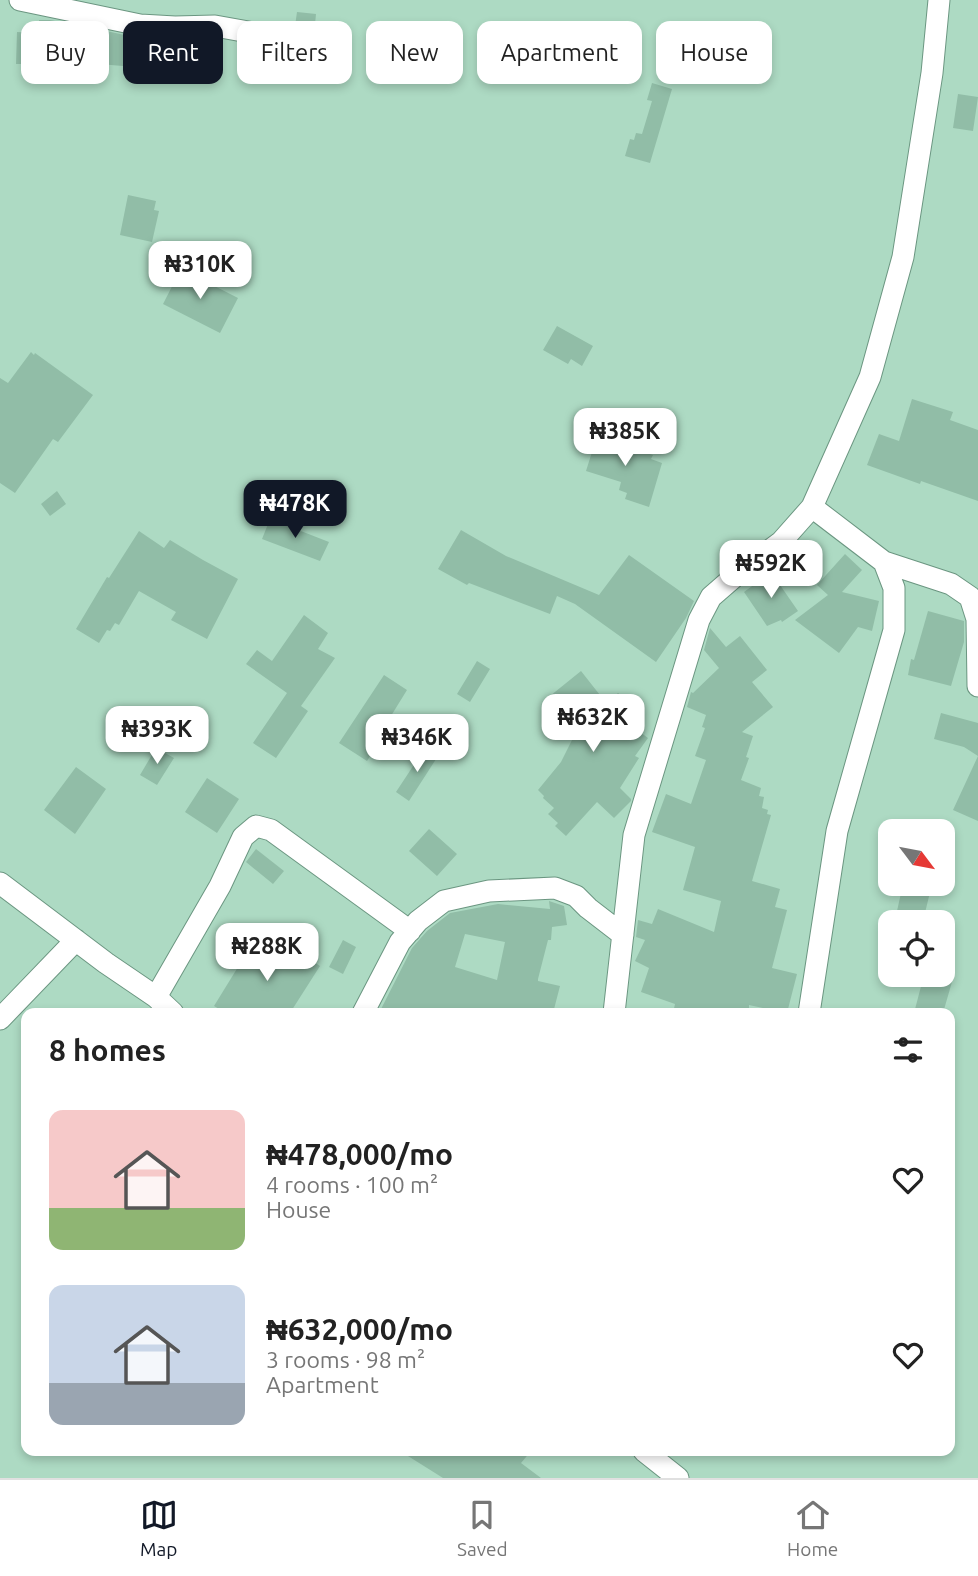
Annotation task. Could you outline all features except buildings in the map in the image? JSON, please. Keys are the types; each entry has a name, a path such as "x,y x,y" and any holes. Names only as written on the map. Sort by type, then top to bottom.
{"street":[{"path":"20,0 140,25 215,26 237,30"},
{"path":"615,1008 634,835 699,620 711,597 781,542 812,507 870,377 903,257 932,73 939,0"},
{"path":"812,507 884,562 951,584 970,597 977,619 978,685"},
{"path":"810,1008 837,831 894,630 894,588 884,562"},
{"path":"156,997 220,886 243,837 256,825 271,830 410,931"},
{"path":"0,883 168,1008"},
{"path":"366,1008 400,942 418,921 444,901 489,891 555,888 576,896 623,935"},
{"path":"0,1019 76,940"},
{"path":"651,1456 678,1478"}]}
